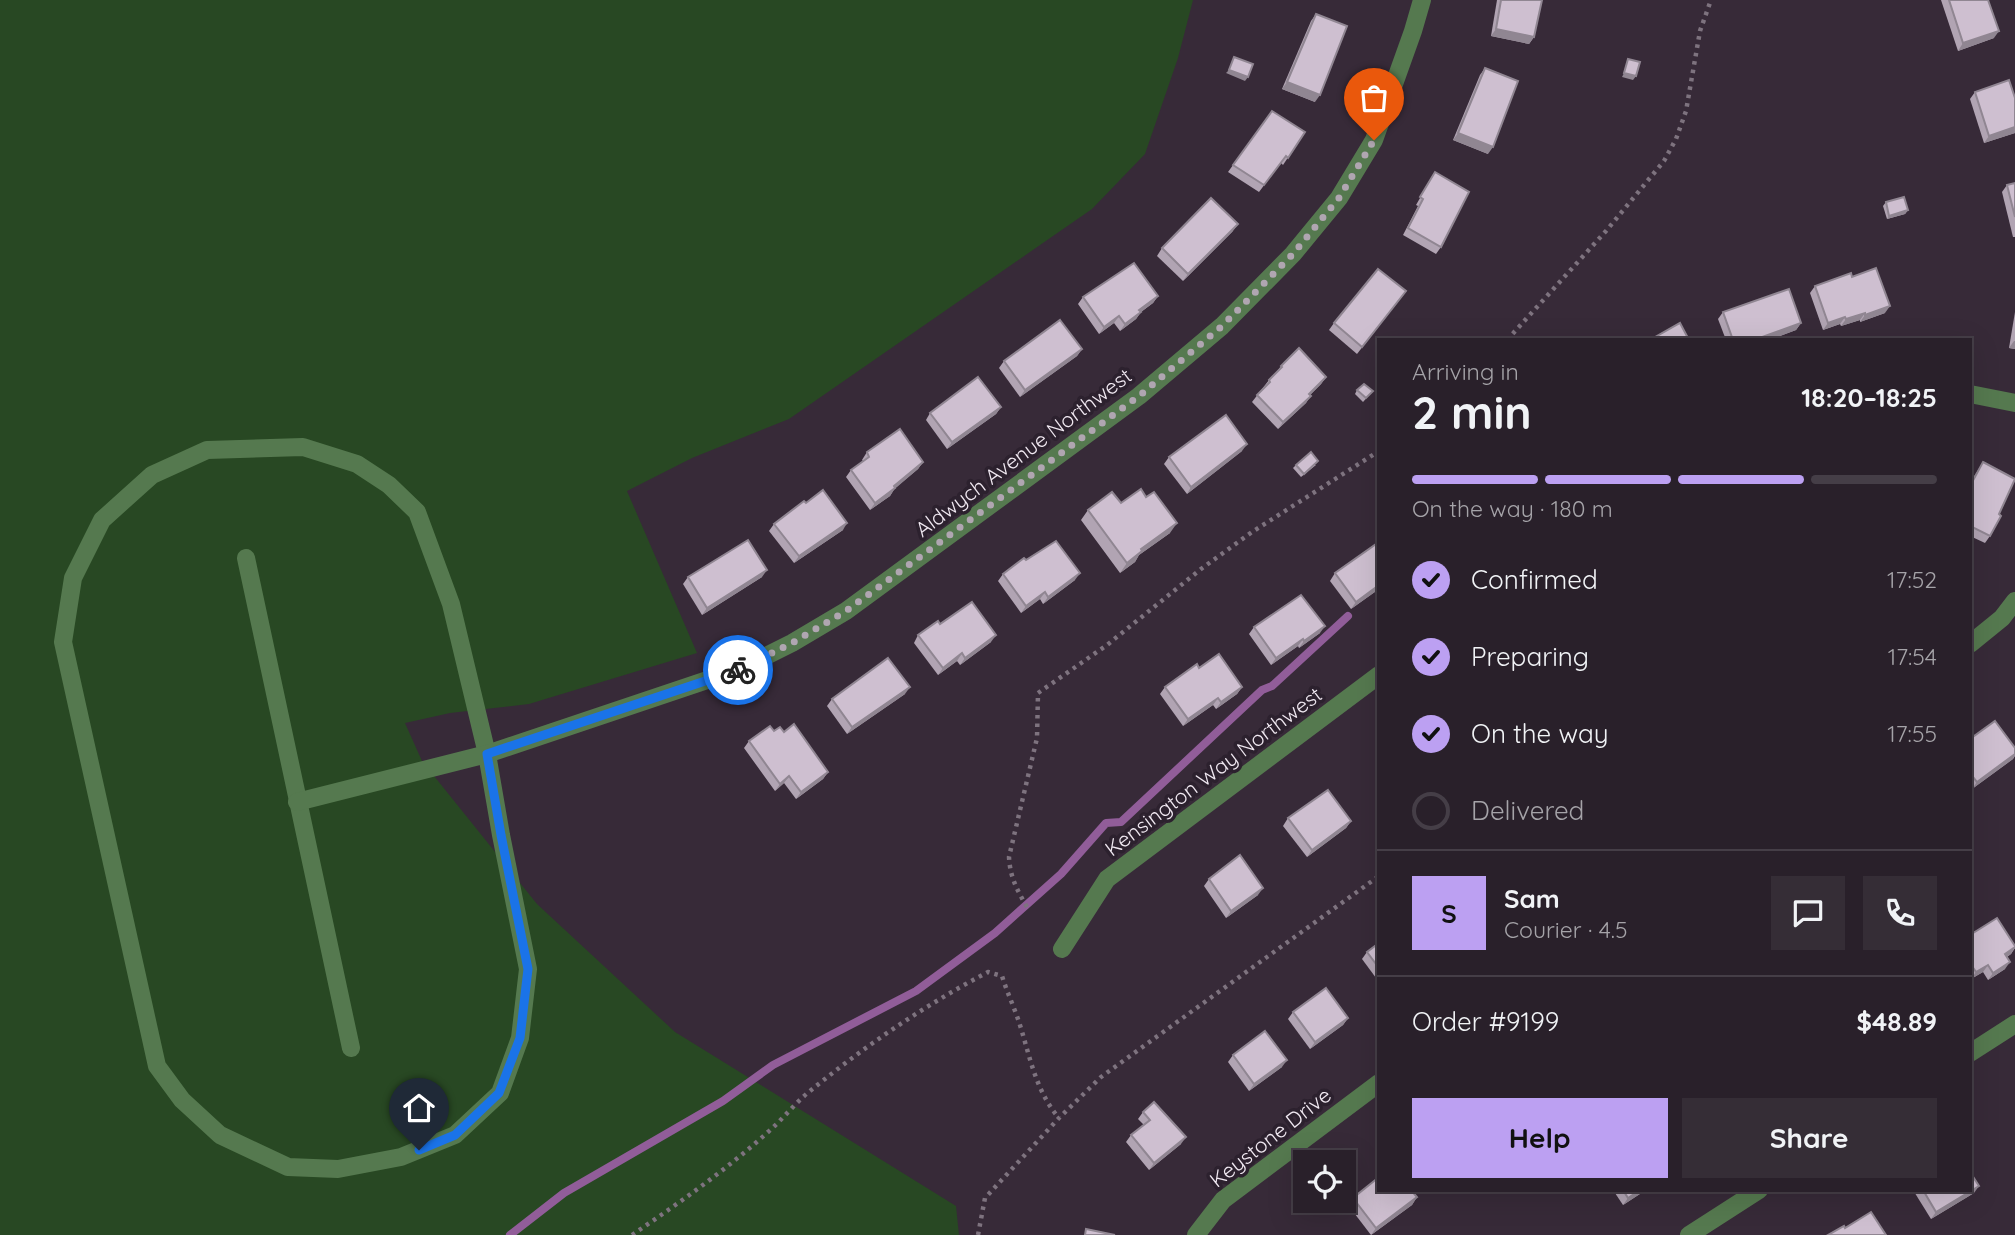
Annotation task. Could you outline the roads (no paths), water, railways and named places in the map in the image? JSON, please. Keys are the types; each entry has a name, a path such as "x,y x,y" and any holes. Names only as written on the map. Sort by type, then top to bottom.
{"street":[{"name":"Aldwych Avenue Northwest","path":"297,802 487,754 740,669 792,643 846,611 1139,396 1222,326 1293,254 1339,198 1374,140 1422,0"},
{"path":"1972,394 2015,403"},
{"path":"303,447 357,464 389,485 417,512 451,604 487,754 528,969 520,1038 499,1093 455,1135 401,1157 338,1169 288,1167 220,1135 182,1100 158,1066 63,642 73,578 102,520 152,475 207,450 303,447"},
{"path":"246,558 351,1048"},
{"path":"1972,641 2002,618 2015,601"},
{"name":"Kensington Way Northwest","path":"1062,949 1107,879 1377,677"},
{"path":"1972,1052 2015,1024"},
{"name":"Keystone Drive","path":"1196,1235 1223,1200 1377,1084"},
{"path":"1689,1235 1756,1192"}],"waterway":[{"path":"510,1235 564,1193 723,1101 773,1065 916,991 995,933 1061,874 1106,823 1121,822 1262,690 1272,686 1348,616"}]}
